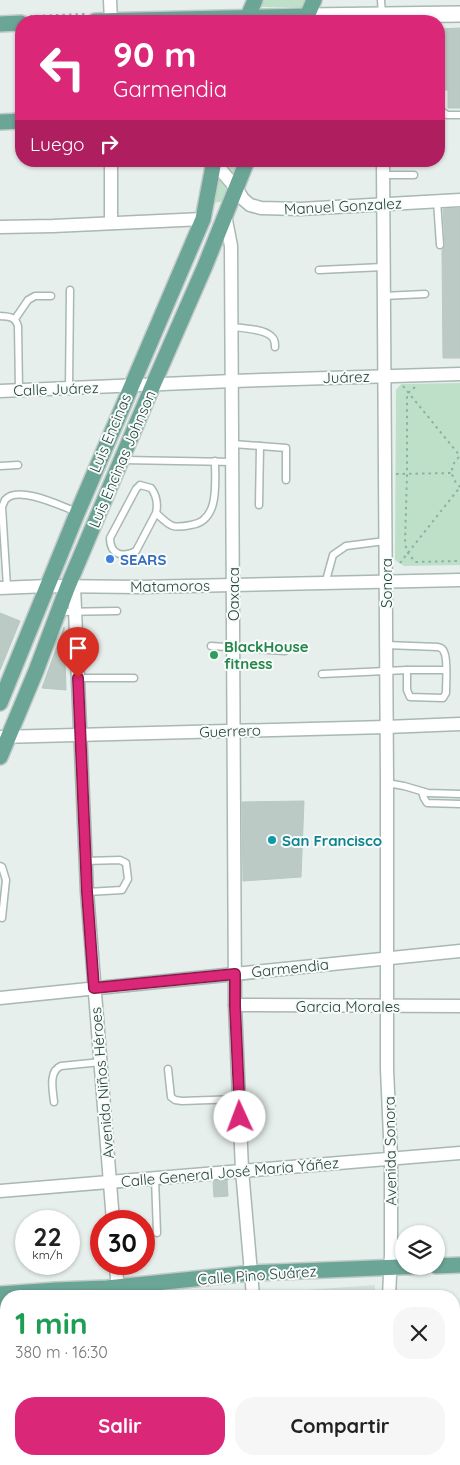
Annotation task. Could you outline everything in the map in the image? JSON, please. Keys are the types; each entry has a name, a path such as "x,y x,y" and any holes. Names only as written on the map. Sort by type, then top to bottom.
{"main road":[{"path":"249,15 255,0"},
{"path":"308,15 314,0"},
{"path":"0,24 15,24"},
{"path":"0,122 15,121"},
{"name":"Luis Encinas","path":"0,704 77,512 203,219 213,167"},
{"name":"Luis Encinas Johnson","path":"0,757 4,736 36,672 58,612 71,586 153,385 182,322 245,167"},
{"path":"445,1266 460,1265"},
{"name":"Calle Pino Suárez","path":"114,1290 251,1273 395,1267"}],"street":[{"path":"110,0 111,15"},
{"path":"349,15 382,12 460,14"},
{"path":"111,167 111,223"},
{"name":"Manuel Gonzalez","path":"218,167 243,199 250,205 261,208 300,210 460,200"},
{"name":"Sonora","path":"383,167 387,1006"},
{"name":"Oaxaca","path":"225,215 231,246 235,1006 242,1170 252,1290"},
{"path":"0,228 203,219"},
{"name":"Juárez","path":"232,381 460,374"},
{"name":"Calle Juárez","path":"0,391 232,381"},
{"name":"Matamoros","path":"4,587 140,587 460,580"},
{"name":"Avenida Niños Héroes","path":"71,586 75,612 87,892 112,1210"},
{"name":"Guerrero","path":"4,736 460,724"},
{"name":"Garmendia","path":"0,998 460,952"},
{"name":"Garcia Morales","path":"235,1006 460,1006"},
{"name":"Avenida Sonora","path":"387,1006 387,1070 391,1159 389,1290"},
{"name":"Calle General José María Yáñez","path":"0,1190 460,1153"},
{"path":"114,1290 115,1275"}],"lane":[{"path":"445,114 460,115"},
{"path":"383,175 414,175"},
{"path":"437,201 440,245"},
{"path":"319,270 383,267"},
{"path":"69,388 70,290"},
{"path":"384,296 425,294"},
{"path":"15,319 28,300 35,296 51,296"},
{"path":"0,316 12,317 18,326 20,390"},
{"path":"232,327 259,331 271,335 274,339 275,347"},
{"path":"233,444 286,448 286,480"},
{"path":"258,505 260,446"},
{"path":"122,460 233,462"},
{"path":"156,513 170,526 175,527 196,524 202,521 209,514 214,499 215,461"},
{"path":"0,466 18,465"},
{"path":"140,485 151,488 154,492 158,504 156,513 136,551 124,556 118,554 110,544 110,538 136,489 140,485"},
{"path":"4,587 2,507 5,499 13,495 29,495 77,512"},
{"path":"325,584 333,555 346,546 386,542"},
{"path":"58,612 117,611"},
{"path":"386,645 438,647 442,649 446,670 446,693 443,698 410,697 407,690 407,670"},
{"path":"210,646 233,646 285,651"},
{"path":"322,674 446,670"},
{"path":"78,678 134,678"},
{"path":"387,784 404,786 428,793 460,794"},
{"path":"422,792 427,803 460,804"},
{"path":"85,861 120,860 126,862 128,879 122,890 87,892"},
{"path":"0,866 6,880 2,918"},
{"path":"54,1102 53,1078 56,1067 101,1062"},
{"path":"168,1069 171,1097 175,1100 182,1102 239,1099"},
{"path":"155,1178 158,1233"}],"path":[{"path":"400,563 460,487 453,478 452,473 453,464 460,456 401,384"},
{"path":"414,387 407,394 405,544 408,553 415,562 460,561"},
{"path":"396,474 452,473"}],"shaded area":[{"path":"375,1285 375,1290 306,1290"}],"green space":[{"path":"264,0 308,0 305,7 261,7"},
{"path":"220,167 240,167 227,201 212,203"},
{"path":"460,383 460,565 404,566 395,560 396,390 401,384"}],"building":[{"path":"460,28 460,108 448,108 448,90 445,90 445,29"},
{"path":"460,208 460,358 443,358 442,250 445,245 443,209"},
{"path":"0,613 20,621 0,670"},
{"path":"64,627 66,690 42,688"},
{"name":"San Francisco","path":"304,801 301,877 243,881 242,802"},
{"path":"227,1180 228,1196 214,1197 213,1182"}],"place":[{"name":"SEARS","path":"110,559"},
{"name":"BlackHouse fitness","path":"214,655"},
{"name":"San Francisco","path":"272,840"}],"route":[{"path":"78,678 87,892 94,988 235,974 240,1117"}]}
